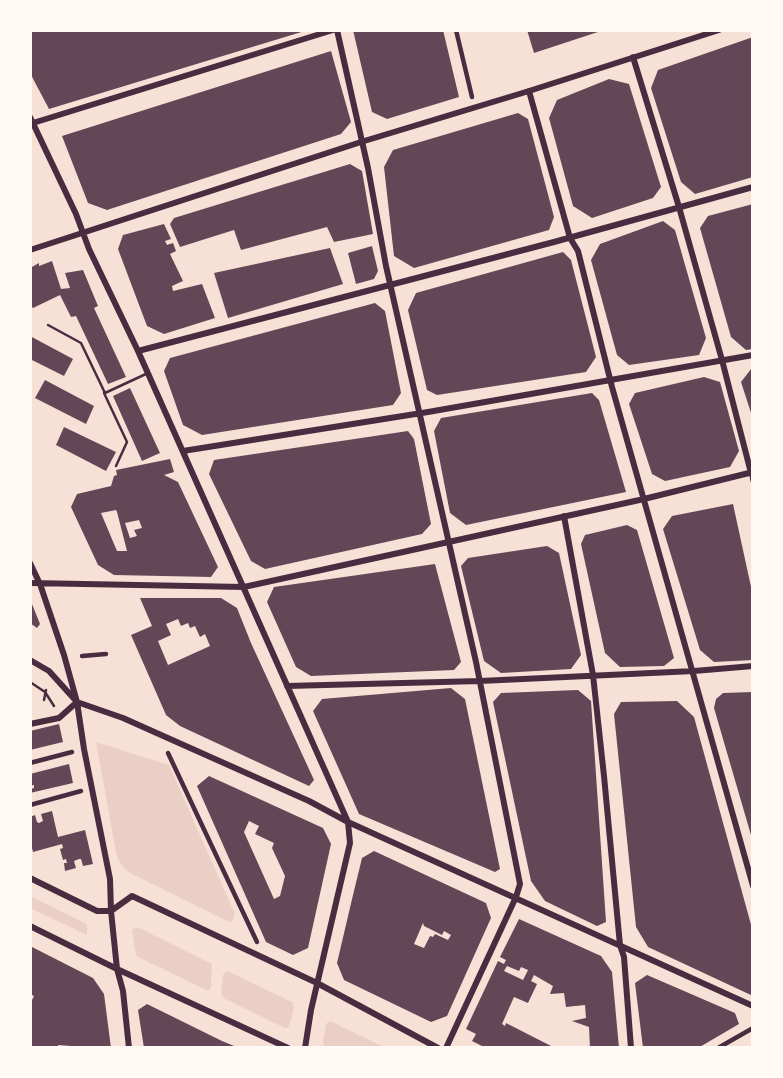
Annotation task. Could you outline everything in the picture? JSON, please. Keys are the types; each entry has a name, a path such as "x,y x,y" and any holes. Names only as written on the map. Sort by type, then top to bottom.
{"street":[{"path":"305,1048 317,983 350,843 348,822 148,373 31,120 335,30 480,681 520,879 516,898 446,1048"},
{"path":"456,30 472,97"},
{"path":"30,250 719,30"},
{"path":"633,57 679,207 753,482"},
{"path":"529,91 570,238 578,251 611,381 753,886"},
{"path":"138,351 570,238 753,187"},
{"path":"183,451 753,355"},
{"path":"30,583 244,587 752,473"},
{"path":"564,516 593,675 620,944 624,957 631,1048"},
{"path":"30,563 40,584 77,702 110,879 117,969 123,991 129,1048"},
{"path":"82,656 106,654"},
{"path":"30,660 49,671 77,702 123,718 309,801 348,822 753,1006"},
{"path":"287,686 480,681 753,666"},
{"path":"30,724 59,718 77,702"},
{"path":"30,763 72,752"},
{"path":"168,753 257,942"},
{"path":"30,805 81,792"},
{"path":"30,878 97,911 111,911 132,896 317,983 438,1048"},
{"path":"30,926 288,1048"},
{"path":"718,1048 753,1028"}],"lane":[{"path":"48,325 81,343 127,442 116,466"},
{"path":"104,393 148,373"}],"path":[{"path":"30,682 46,691 54,706"},
{"path":"44,700 46,691"}],"shaded area":[{"path":"96,742 169,765 235,914 231,923 130,873 123,867 116,852"},
{"path":"30,896 87,924 87,935 30,908"},
{"path":"137,927 212,964 209,990 136,956 132,930"},
{"path":"227,971 292,1002 294,1007 289,1027 285,1028 223,998 223,975"},
{"path":"330,1021 386,1048 327,1048 323,1042 326,1024"}],"building":[{"path":"30,30 308,30 49,109 30,73"},
{"path":"353,30 443,30 459,97 387,119 372,112"},
{"path":"527,30 604,30 534,53"},
{"path":"753,37 753,177 695,194 681,182 651,88 658,70"},
{"path":"331,51 351,122 341,134 107,210 88,203 62,136"},
{"path":"609,79 629,84 661,187 653,198 592,218 573,206 549,118 557,100"},
{"path":"518,113 528,119 554,217 549,230 414,268 394,256 384,167 393,150"},
{"path":"350,164 362,171 373,234 334,242 327,227 241,250 234,230 180,247 170,224 174,218"},
{"path":"753,204 753,349 746,350 731,337 700,228 708,216"},
{"path":"663,221 675,230 706,338 699,355 629,365 617,355 591,260 600,244"},
{"path":"164,224 171,239 165,241 167,245 173,243 176,251 170,254 183,281 172,286 173,291 202,284 215,318 164,334 147,326 118,249 123,235"},
{"path":"372,246 378,271 374,279 356,284 348,253"},
{"path":"330,248 343,284 228,318 214,273"},
{"path":"563,252 571,260 596,357 586,372 437,395 427,390 408,310 416,293"},
{"path":"52,261 61,289 70,288 65,273 83,270 98,306 94,308 126,377 108,384 76,316 71,317 60,295 33,308 30,305 30,268"},
{"path":"375,303 385,311 401,393 393,405 202,435 183,425 164,371 170,358"},
{"path":"30,336 73,359 64,376 30,359"},
{"path":"753,369 753,419 741,382"},
{"path":"704,377 720,382 739,451 730,467 665,481 652,474 629,404 635,393"},
{"path":"45,380 94,406 86,424 35,398"},
{"path":"130,388 160,453 142,461 113,396"},
{"path":"592,393 599,400 626,492 466,525 450,513 434,431 441,418"},
{"path":"64,427 116,452 106,471 56,445"},
{"path":"408,431 414,439 431,524 422,534 265,569 251,561 209,474 214,460"},
{"path":"170,459 174,472 164,475 178,482 218,567 211,577 114,575 98,565 71,507 77,494 111,486 114,476 117,475 116,470","holes":["117,512 127,551 117,551 101,513","139,520 142,528 134,530 137,536 130,538 125,523"]},
{"path":"733,504 753,596 753,660 714,662 700,650 663,529 672,516"},
{"path":"627,525 637,530 674,658 664,666 620,667 605,653 581,544 585,535"},
{"path":"547,546 559,553 581,655 571,669 501,673 484,661 461,566 468,558"},
{"path":"435,564 461,662 454,670 311,676 296,667 267,602 274,587"},
{"path":"140,598 221,598 237,608 314,780 309,786 180,726 166,715 131,635 152,626","holes":["178,619 181,626 188,623 190,628 195,626 200,637 205,634 210,646 168,665 158,641 171,635 166,624"]},
{"path":"30,599 40,624 37,628 30,623"},
{"path":"451,688 465,699 500,869 495,872 359,814 313,711 322,699"},
{"path":"578,690 591,701 606,922 597,926 545,901 531,881 493,702 501,693"},
{"path":"753,692 753,842 714,708 716,699 723,693"},
{"path":"677,701 694,717 753,932 753,996 648,947 636,927 614,714 621,702"},
{"path":"59,724 63,742 30,750 30,731"},
{"path":"69,764 73,783 30,793 34,785 30,786 30,774"},
{"path":"209,776 323,828 331,844 308,948 293,955 266,942 197,786","holes":["249,821 259,826 255,834 274,843 272,848 285,876 280,896 274,899 244,832"]},
{"path":"52,811 58,837 85,830 93,864 83,866 79,859 74,861 76,868 65,871 64,863 67,863 66,859 63,860 60,849 63,848 62,844 33,852 30,817 35,815 39,823 43,821 41,814"},
{"path":"374,851 486,903 491,918 447,1016 431,1022 344,980 337,963 362,858","holes":["423,923 442,935 444,931 451,935 448,940 435,934 430,936 424,948 414,944"]},
{"path":"519,919 601,956 612,972 619,1048 590,1048 589,1027 572,1021 586,1018 585,1005 566,1007 564,993 550,994 553,986 534,975 531,981 537,984 528,1003 514,997 502,1024 505,1026 506,1023 555,1048 486,1048 472,1041 476,1034 466,1029 498,961 504,964 506,960 500,957","holes":["507,966 519,971 521,967 528,970 523,980 504,971"]},
{"path":"30,946 93,978 104,994 111,1048 71,1048 58,1045 59,1048 30,1048 30,1004 34,996 30,994"},
{"path":"647,975 735,1013 739,1024 698,1048 643,1048 635,983"},
{"path":"147,1004 239,1048 144,1048 138,1010"}]}
